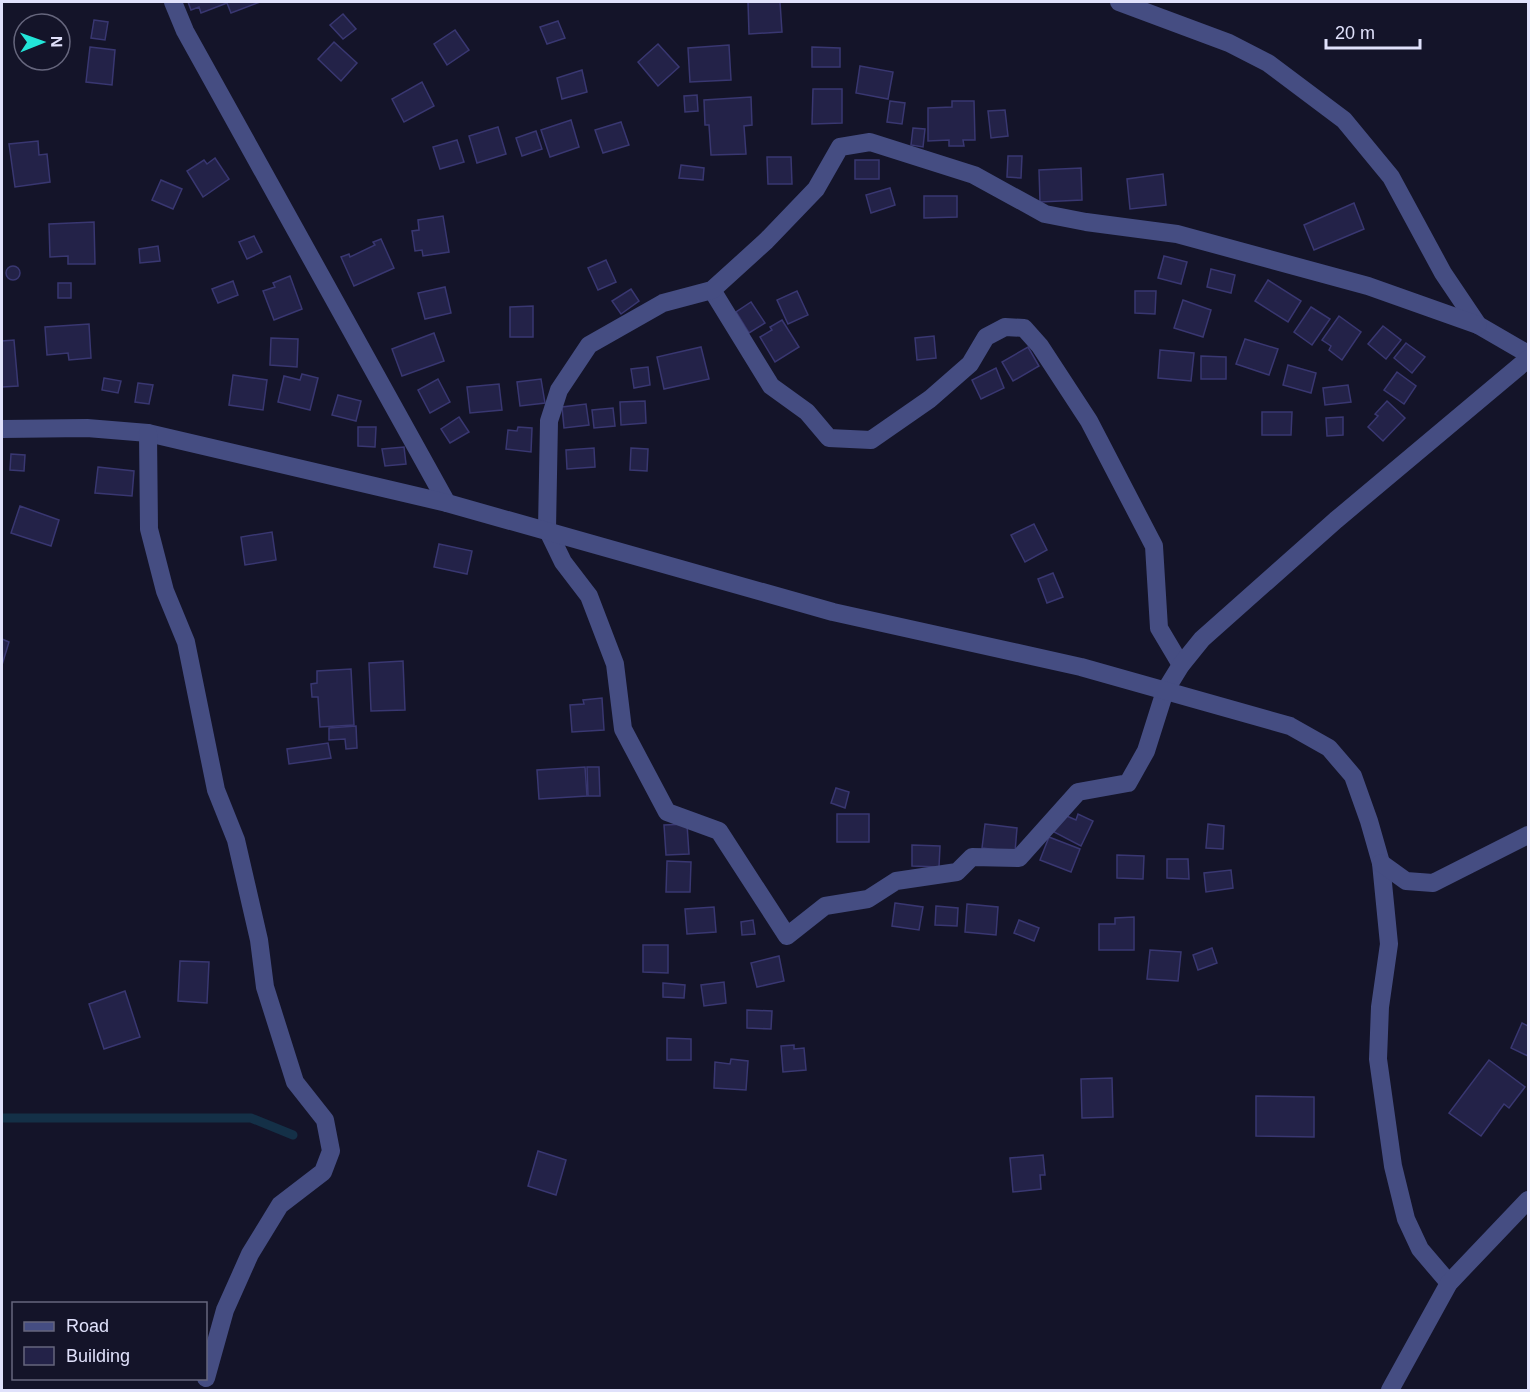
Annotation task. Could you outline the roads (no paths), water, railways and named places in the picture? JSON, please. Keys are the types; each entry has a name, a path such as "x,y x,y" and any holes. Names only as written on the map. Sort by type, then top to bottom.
{"street":[{"path":"173,2 185,31 447,503"},
{"path":"1119,2 1229,43 1268,63 1344,120 1391,177 1443,273 1478,325"},
{"path":"1528,354 1478,325 1368,286 1177,234 1045,214 974,175 870,142 840,147 816,189 766,241 712,290 663,303 589,345 559,390 549,421 547,530 563,562 589,596 615,664 623,729 667,812 719,831 787,936 825,906 868,899 896,881 957,872 972,857 1019,858 1078,792 1128,783 1146,751 1165,691 1181,665 1202,639 1336,520 1528,359"},
{"path":"712,290 771,386 807,412 829,438 871,440 930,399 970,364 986,337 1005,327 1024,328 1040,346 1089,421 1154,546 1159,628 1181,665"},
{"path":"2,429 87,428 148,433 447,503 833,612 1081,667 1290,726 1329,748 1353,776 1381,863 1389,944 1380,1007 1378,1059 1393,1166 1406,1219 1420,1249 1449,1283"},
{"path":"148,433 149,529 165,591 186,642 216,790 236,840 257,929 265,987 295,1082 325,1120 331,1151 323,1172 280,1206 250,1254 225,1310 207,1371"},
{"path":"1381,863 1406,881 1433,883 1528,835"},
{"path":"1390,1390 1449,1283 1528,1200"}],"waterway":[{"path":"2,1118 251,1118 293,1135"}]}
